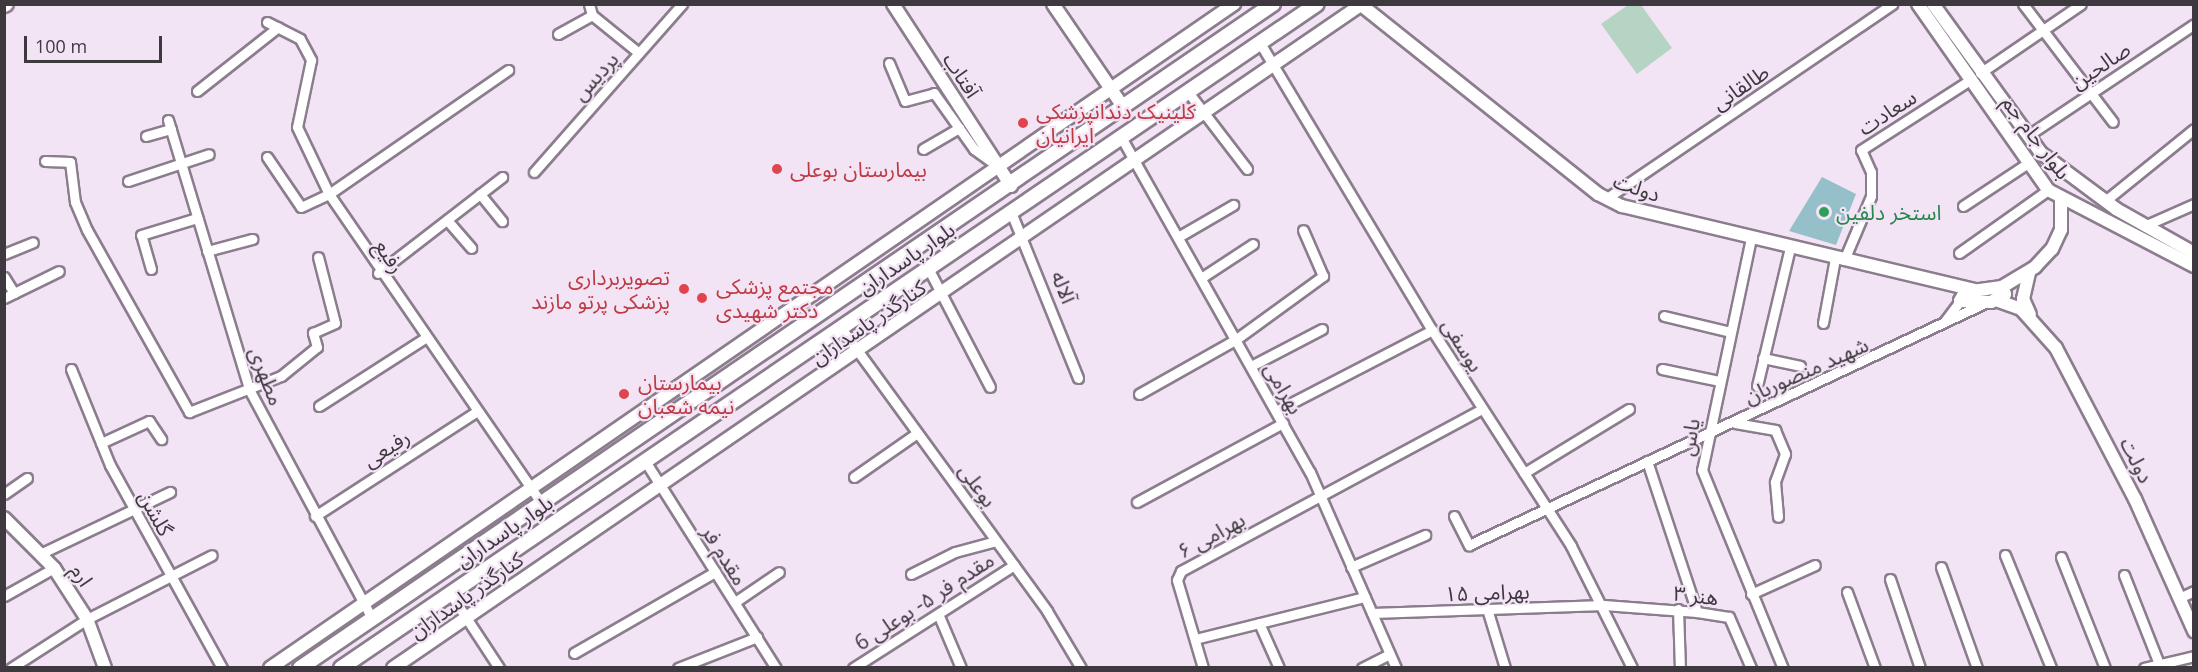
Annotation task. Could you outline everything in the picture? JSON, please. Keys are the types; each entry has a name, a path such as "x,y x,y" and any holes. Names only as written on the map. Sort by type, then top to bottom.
{"highway":[{"name":"بلوار پاسداران","path":"300,668 541,502 1011,186 1273,4"},
{"name":"بلوار پاسداران","path":"340,668 1317,4"}],"main road":[{"name":"آفتاب","path":"893,4 1011,186"},
{"path":"1053,4 1124,108"},
{"path":"270,668 362,602 1234,4"},
{"name":"بلوار جام جم","path":"1918,4 1975,76 2051,161 2105,201 2193,253"},
{"name":"بلوار جام جم","path":"1933,4 2028,164 2048,190 2061,199 2193,266"},
{"name":"دولت","path":"1361,5 1607,198 1751,238 1974,290"},
{"name":"کنارگذر پاسداران","path":"393,668 659,484 1026,239 1361,5"},
{"path":"2036,174 2036,160 2051,161"},
{"path":"1960,301 1974,290 2002,287 2029,272 2052,249 2061,230 2061,199"},
{"path":"2029,272 2023,299 2030,316"},
{"name":"دولت","path":"1924,280 1960,301"},
{"path":"1960,301 1990,302 2005,294 2002,287"},
{"name":"دولت","path":"1990,302 2030,316 2056,348 2179,597 2193,631"},
{"name":"ارم","path":"4,518 42,553 54,568 87,619 105,668"}],"street":[{"path":"589,4 592,15 639,53"},
{"name":"پردیس","path":"534,171 682,4"},
{"name":"طالقانی","path":"1607,198 1892,4"},
{"path":"2024,4 2042,31 2113,122"},
{"path":"1975,76 2081,4"},
{"path":"558,34 592,15"},
{"name":"رفیع","path":"267,22 300,39 310,60 297,127 329,194 378,273 541,502"},
{"name":"صالحین","path":"2027,136 2193,24"},
{"path":"197,91 278,27"},
{"name":"یوسفی","path":"1260,43 1432,330 1546,505 1604,605 1632,668"},
{"path":"889,63 906,101 934,93 974,149 998,167"},
{"path":"267,157 301,207 329,194 508,70"},
{"name":"سعادت","path":"1840,259 1871,196 1870,172 1862,150 1975,76"},
{"path":"1188,92 1247,169"},
{"name":"مطهری","path":"146,136 170,124 249,390 372,619"},
{"path":"923,149 959,128"},
{"path":"2105,201 2193,129"},
{"name":"بهرامی","path":"1120,137 1283,423 1320,494 1396,668"},
{"path":"128,181 209,154"},
{"path":"45,161 70,162 75,202 87,230 189,412 249,390 299,362 317,347 313,333 335,323 318,257"},
{"path":"1963,206 2028,164"},
{"path":"378,273 502,177"},
{"path":"1959,252 2048,190"},
{"path":"480,194 502,221"},
{"path":"2144,226 2193,204"},
{"path":"1178,237 1233,205"},
{"name":"آلاله","path":"1011,212 1026,239 1078,378"},
{"path":"151,269 141,234 197,218"},
{"path":"447,220 471,248"},
{"path":"1139,394 1235,340 1324,275 1302,230"},
{"name":"یاس","path":"1751,238 1707,431 1702,470 1783,668"},
{"path":"207,251 252,239"},
{"path":"4,254 33,242"},
{"path":"1201,278 1253,244"},
{"path":"1757,386 1790,247"},
{"path":"1823,323 1840,259"},
{"path":"928,268 944,294 990,387"},
{"path":"4,277 9,295 58,271"},
{"name":"شهید منصوریان","path":"1918,339 1948,319 1960,301"},
{"name":"شهید منصوریان","path":"1454,516 1469,544 1546,505 1647,461 1707,431 1733,423 1918,339 1990,302"},
{"path":"1664,316 1730,332"},
{"name":"بوعلی","path":"841,328 1014,565 1081,668"},
{"path":"1251,366 1322,329"},
{"path":"1276,411 1432,330"},
{"path":"319,406 425,338"},
{"path":"1763,358 1800,366"},
{"name":"گلشن","path":"71,369 101,443 134,510 222,668"},
{"path":"1662,369 1719,381"},
{"name":"بهرامی ۶","path":"1203,668 1177,580 1181,571 1320,494 1400,456 1482,409"},
{"path":"1524,473 1629,409"},
{"name":"رفیعی","path":"315,516 477,411"},
{"path":"101,443 148,421 161,440"},
{"path":"1137,502 1283,423"},
{"path":"1733,423 1775,430 1785,454 1775,482 1778,517"},
{"path":"854,477 917,433"},
{"name":"مقدم فر","path":"645,461 776,668"},
{"path":"1647,461 1697,612"},
{"path":"4,494 27,478"},
{"path":"42,553 170,492"},
{"path":"1351,567 1425,535"},
{"path":"910,574 955,552 996,541"},
{"path":"11,668 87,619 173,579 212,555"},
{"path":"2005,555 2051,668"},
{"path":"2061,556 2104,668"},
{"name":"مقدم فر ۵- بوعلی 6","path":"853,668 939,616 1014,565"},
{"path":"1751,594 1815,565"},
{"path":"1941,567 1977,668"},
{"path":"4,596 54,568"},
{"path":"574,653 715,572"},
{"path":"735,602 779,572"},
{"path":"2124,575 2159,664"},
{"path":"1890,579 1920,668"},
{"path":"2179,597 2193,591"},
{"path":"1846,592 1875,668"},
{"path":"450,593 499,668"},
{"path":"1195,639 1365,597"},
{"name":"هنر ۳","path":"1604,605 1678,609 1729,617 1751,668"},
{"name":"بهرامی ۱۵","path":"1372,612 1488,612 1604,605"},
{"path":"1678,609 1680,668"},
{"path":"1488,612 1505,668"},
{"path":"939,616 961,668"},
{"path":"1259,623 1279,668"},
{"path":"678,668 757,638"},
{"path":"1362,668 1390,654"},
{"path":"2144,668 2193,656"}],"green space":[{"path":"1628,5 1641,5 1672,48 1637,74 1601,24"}],"water":[{"name":"استخر دلفین","path":"1822,177 1856,194 1836,245 1789,231"}],"place":[{"name":"کلینیک دندانپزشکی ایرانیان","path":"1023,123"},
{"name":"بیمارستان بوعلی","path":"777,169"},
{"name":"استخر دلفین","path":"1824,212"},
{"name":"تصویربرداری پزشکی پرتو مازند","path":"684,289"},
{"name":"مجتمع پزشکی دکتر شهیدی","path":"702,298"},
{"name":"بیمارستان نیمه شعبان","path":"624,394"}]}
